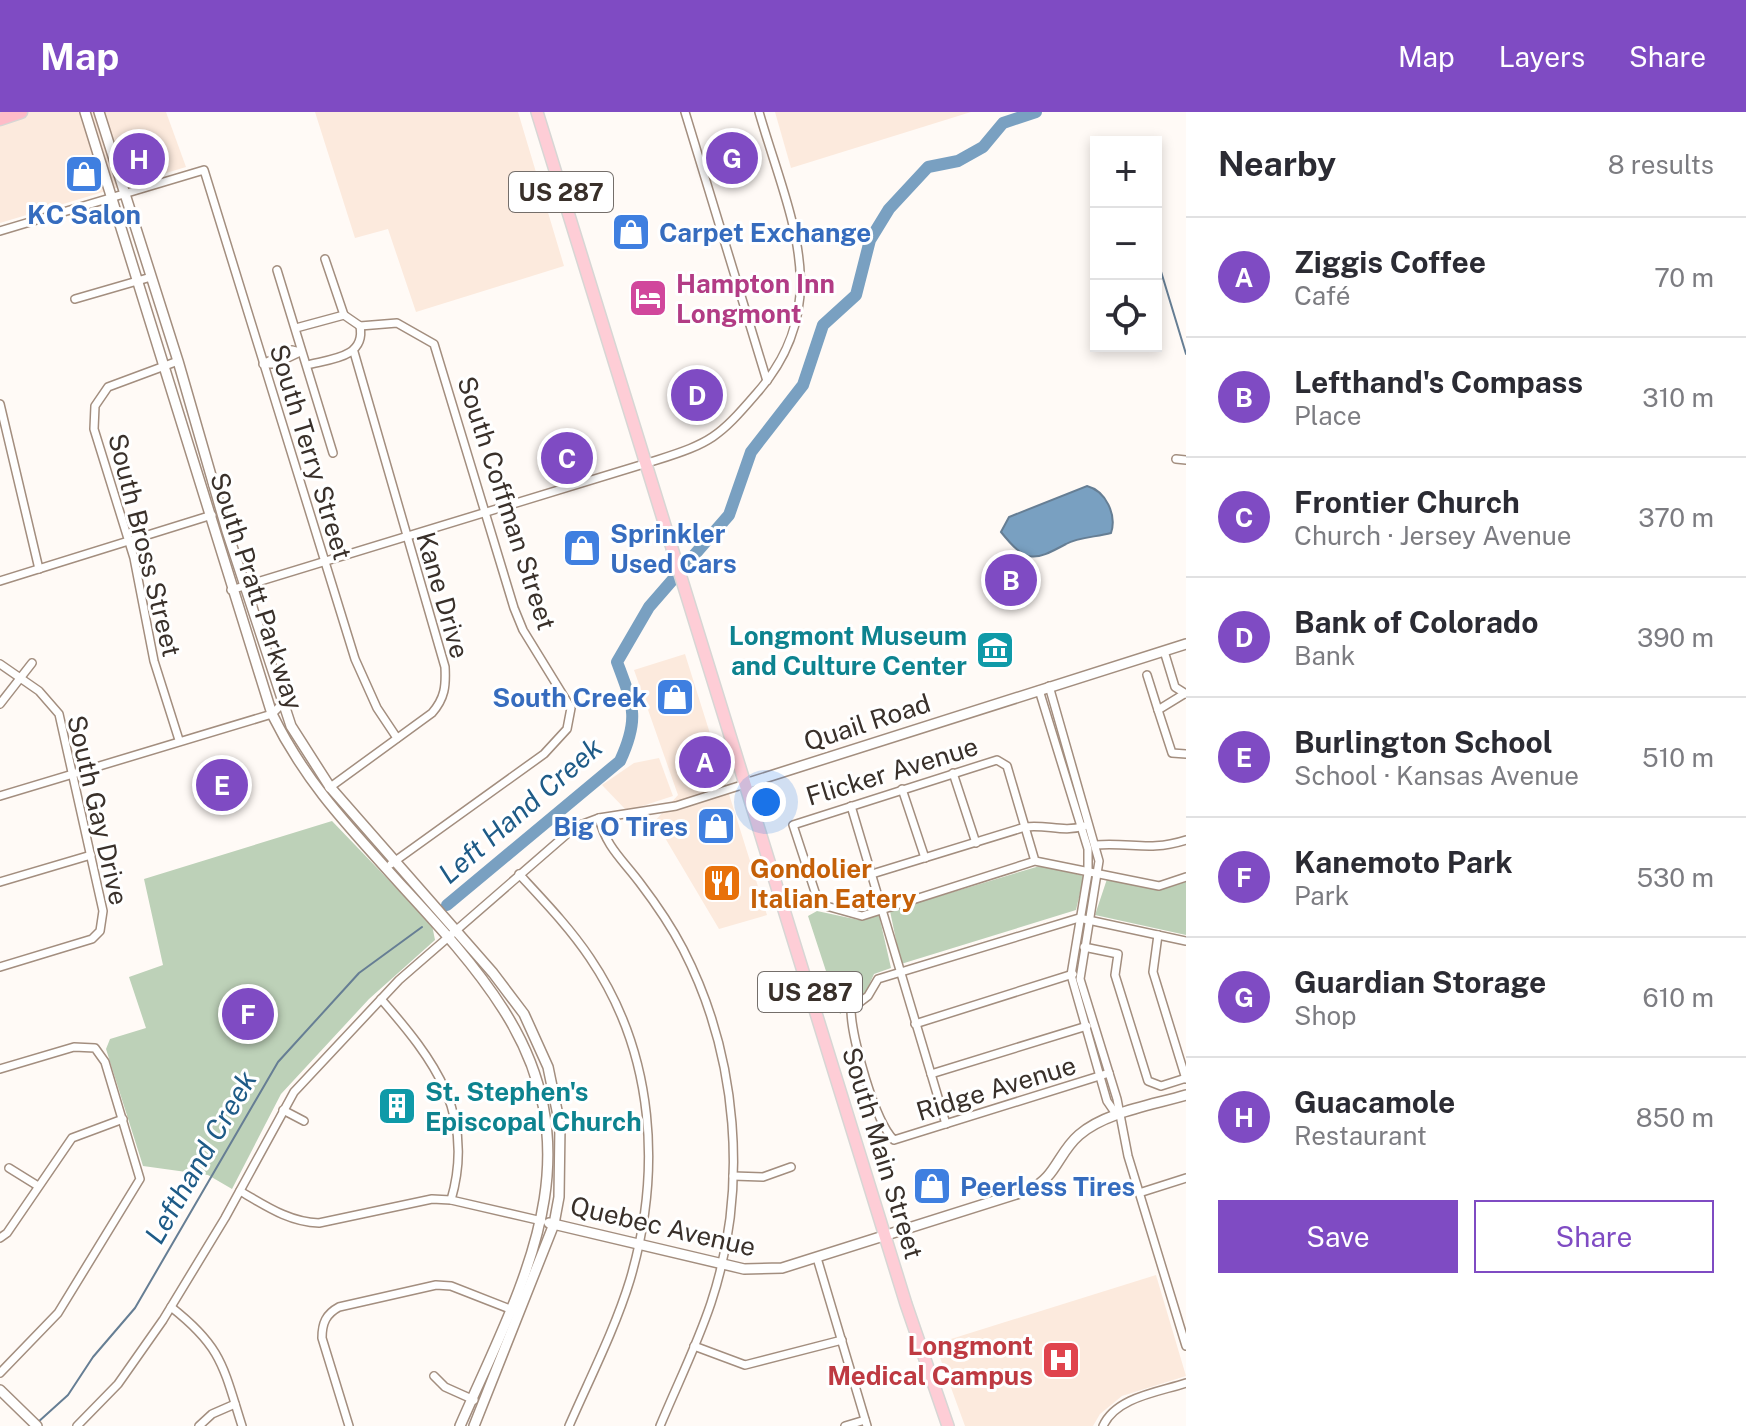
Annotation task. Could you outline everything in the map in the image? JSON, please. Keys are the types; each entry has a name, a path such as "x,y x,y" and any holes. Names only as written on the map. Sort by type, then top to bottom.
{"highway":[{"path":"0,119 21,112"}],"main road":[{"name":"South Main Street","path":"537,112 688,604 948,1426"}],"street":[{"name":"South Pratt Parkway","path":"85,112 272,714 319,794 386,867 504,1010 534,1071 548,1129 550,1159 542,1221 510,1310 460,1426"},
{"name":"South Pratt Parkway","path":"99,112 178,361 221,512 291,726 330,787 524,1014 548,1067 560,1125 559,1197 554,1224 474,1426"},
{"path":"685,112 767,381"},
{"path":"231,590 645,464 716,438 767,381 782,360 798,324 803,276 800,251 759,112"},
{"name":"South Terry Street","path":"124,193 204,170 362,678 397,738"},
{"path":"0,231 124,193"},
{"path":"325,259 344,315 360,326"},
{"name":"South Terry Street","path":"277,270 333,453"},
{"path":"75,299 151,277"},
{"path":"296,328 344,315"},
{"name":"South Coffman Street","path":"360,326 397,323 434,344 523,630 567,697 571,719 564,734 544,754 386,867"},
{"name":"Kane Drive","path":"319,794 432,713 441,703 446,683 445,667 405,538 354,352 359,344 360,326"},
{"path":"263,364 275,364 300,352"},
{"path":"307,365 354,352"},
{"name":"South Bross Street","path":"178,361 116,383 100,396 95,406 94,429 129,541 154,661 179,740"},
{"path":"0,404 39,569"},
{"path":"1176,459 1186,460"},
{"path":"0,581 221,512"},
{"name":"Quail Road","path":"745,784 1186,644"},
{"path":"1158,710 1185,694 1175,687 1164,651"},
{"path":"0,704 32,663"},
{"name":"South Gay Drive","path":"0,664 23,678 59,714 103,911 100,931 85,942 0,967"},
{"path":"1147,675 1172,753 1186,754"},
{"path":"1044,688 1073,765 1086,825 1088,873 1079,918 1075,973 1105,1075 1117,1099 1117,1116 1186,1346"},
{"path":"1044,688 1064,768 1095,845 1099,874 1084,947 1075,973"},
{"path":"0,796 272,714 282,704"},
{"name":"Flicker Avenue","path":"882,909 862,916 819,904 793,825 997,760 1004,761 1025,827"},
{"path":"1064,768 1073,765"},
{"path":"953,773 976,843"},
{"path":"77,1426 118,1384 171,1307 240,1191 283,1110 320,1063 381,999 575,827 599,818 659,810 745,784"},
{"path":"902,789 925,858"},
{"path":"851,806 946,1124"},
{"path":"599,818 608,846 638,880 683,949 711,1016 727,1087 733,1176 722,1265 662,1425"},
{"path":"872,874 1025,827 1038,825 1066,832 1086,825"},
{"path":"1025,827 1035,861"},
{"path":"1095,845 1128,843 1151,849 1186,840"},
{"path":"0,882 91,855"},
{"path":"882,909 1035,861 1159,886 1186,877"},
{"path":"519,874 591,959 631,1040 649,1131 648,1201 640,1244 629,1283 569,1426"},
{"path":"898,971 1079,918 1186,941"},
{"path":"1084,947 1118,954 1115,975 1148,1081 1161,1086 1186,1078 1153,972 1158,935"},
{"name":"Ridge Avenue","path":"898,971 878,979 868,996 851,1009 851,1024 866,1074 886,1132 894,1140 1105,1075"},
{"path":"915,1024 1075,973"},
{"path":"381,999 434,1064 449,1096 458,1151 451,1200"},
{"path":"931,1074 1089,1025"},
{"path":"0,1069 74,1047 95,1048 105,1062 140,1175 139,1186 58,1313 0,1373"},
{"name":"Quebec Avenue","path":"240,1191 283,1216 304,1223 415,1202 451,1200 722,1265 763,1270 817,1258 886,1237 1041,1185 1080,1133 1117,1116 1186,1095"},
{"path":"283,1110 304,1121"},
{"path":"0,1238 72,1138 123,1119"},
{"path":"733,1176 763,1177 791,1167"},
{"path":"9,1168 38,1186"},
{"path":"1139,1193 1186,1178"},
{"path":"817,1258 866,1423 845,1426"},
{"path":"349,1426 322,1338 322,1328 330,1312 339,1307 436,1285 451,1286 521,1312"},
{"path":"171,1307 209,1340 218,1353 242,1426"},
{"path":"694,1346 745,1365 842,1340"},
{"path":"434,1376 445,1387 483,1404"},
{"path":"1103,1426 1107,1417 1129,1401 1186,1383"},
{"path":"0,1390 34,1423"},
{"path":"199,1426 212,1414 235,1404"}],"shaded area":[{"path":"0,112 166,112 186,167 0,223"},
{"path":"315,112 518,112 564,266 416,312 388,229 355,238"},
{"path":"775,112 971,112 791,168"},
{"path":"685,654 767,915 719,929 655,821 678,795 634,670"},
{"path":"659,758 673,796 627,811 602,785 634,763"},
{"name":"Longmont Medical Campus","path":"1156,1275 1186,1376 1122,1396 1100,1414 1093,1426 965,1426 935,1344"}],"green space":[{"path":"332,821 432,925 435,940 369,999 281,1094 232,1189 208,1175 143,1166 106,1049 110,1039 146,1028 129,977 163,965 144,879"},
{"path":"1043,865 1084,876 1076,910 901,964 890,911"},
{"path":"1107,879 1151,888 1186,880 1186,935 1095,915"},
{"path":"817,911 859,920 879,915 891,968 874,974 866,992 840,1014 808,916"}],"water":[{"path":"1087,486 1105,498 1111,512 1111,533 1076,540 1045,554 1030,556 1017,549 1001,532 1009,517"}],"waterway":[{"name":"Left Hand Creek","path":"447,905 620,761 630,733 632,712 617,662 649,607 729,515 751,452 803,385 823,325 856,295 870,240 889,209 928,167 958,161 983,147 1003,123 1036,112"},
{"path":"1162,275 1186,354"},
{"name":"Lefthand Creek","path":"37,1423 68,1395 93,1357 135,1308 278,1062 359,973 422,927"}],"place":[{"name":"Guardian Storage","path":"732,158"},
{"name":"Guacamole","path":"139,159"},
{"name":"KC Salon","path":"84,174"},
{"name":"Carpet Exchange","path":"631,232"},
{"name":"Hampton Inn Longmont","path":"648,298"},
{"name":"Bank of Colorado","path":"697,395"},
{"name":"Frontier Church","path":"567,458"},
{"name":"Sprinkler Used Cars","path":"582,548"},
{"name":"Lefthand's Compass","path":"1011,580"},
{"name":"Longmont Museum and Culture Center","path":"995,650"},
{"name":"South Creek","path":"675,697"},
{"name":"Ziggis Coffee","path":"705,762"},
{"name":"Burlington School","path":"222,785"},
{"name":"Big O Tires","path":"716,826"},
{"name":"Gondolier Italian Eatery","path":"722,883"},
{"name":"Kanemoto Park","path":"248,1014"},
{"name":"St. Stephen's Episcopal Church","path":"397,1106"},
{"name":"Peerless Tires","path":"932,1186"},
{"name":"Longmont Medical Campus","path":"1061,1360"}]}
